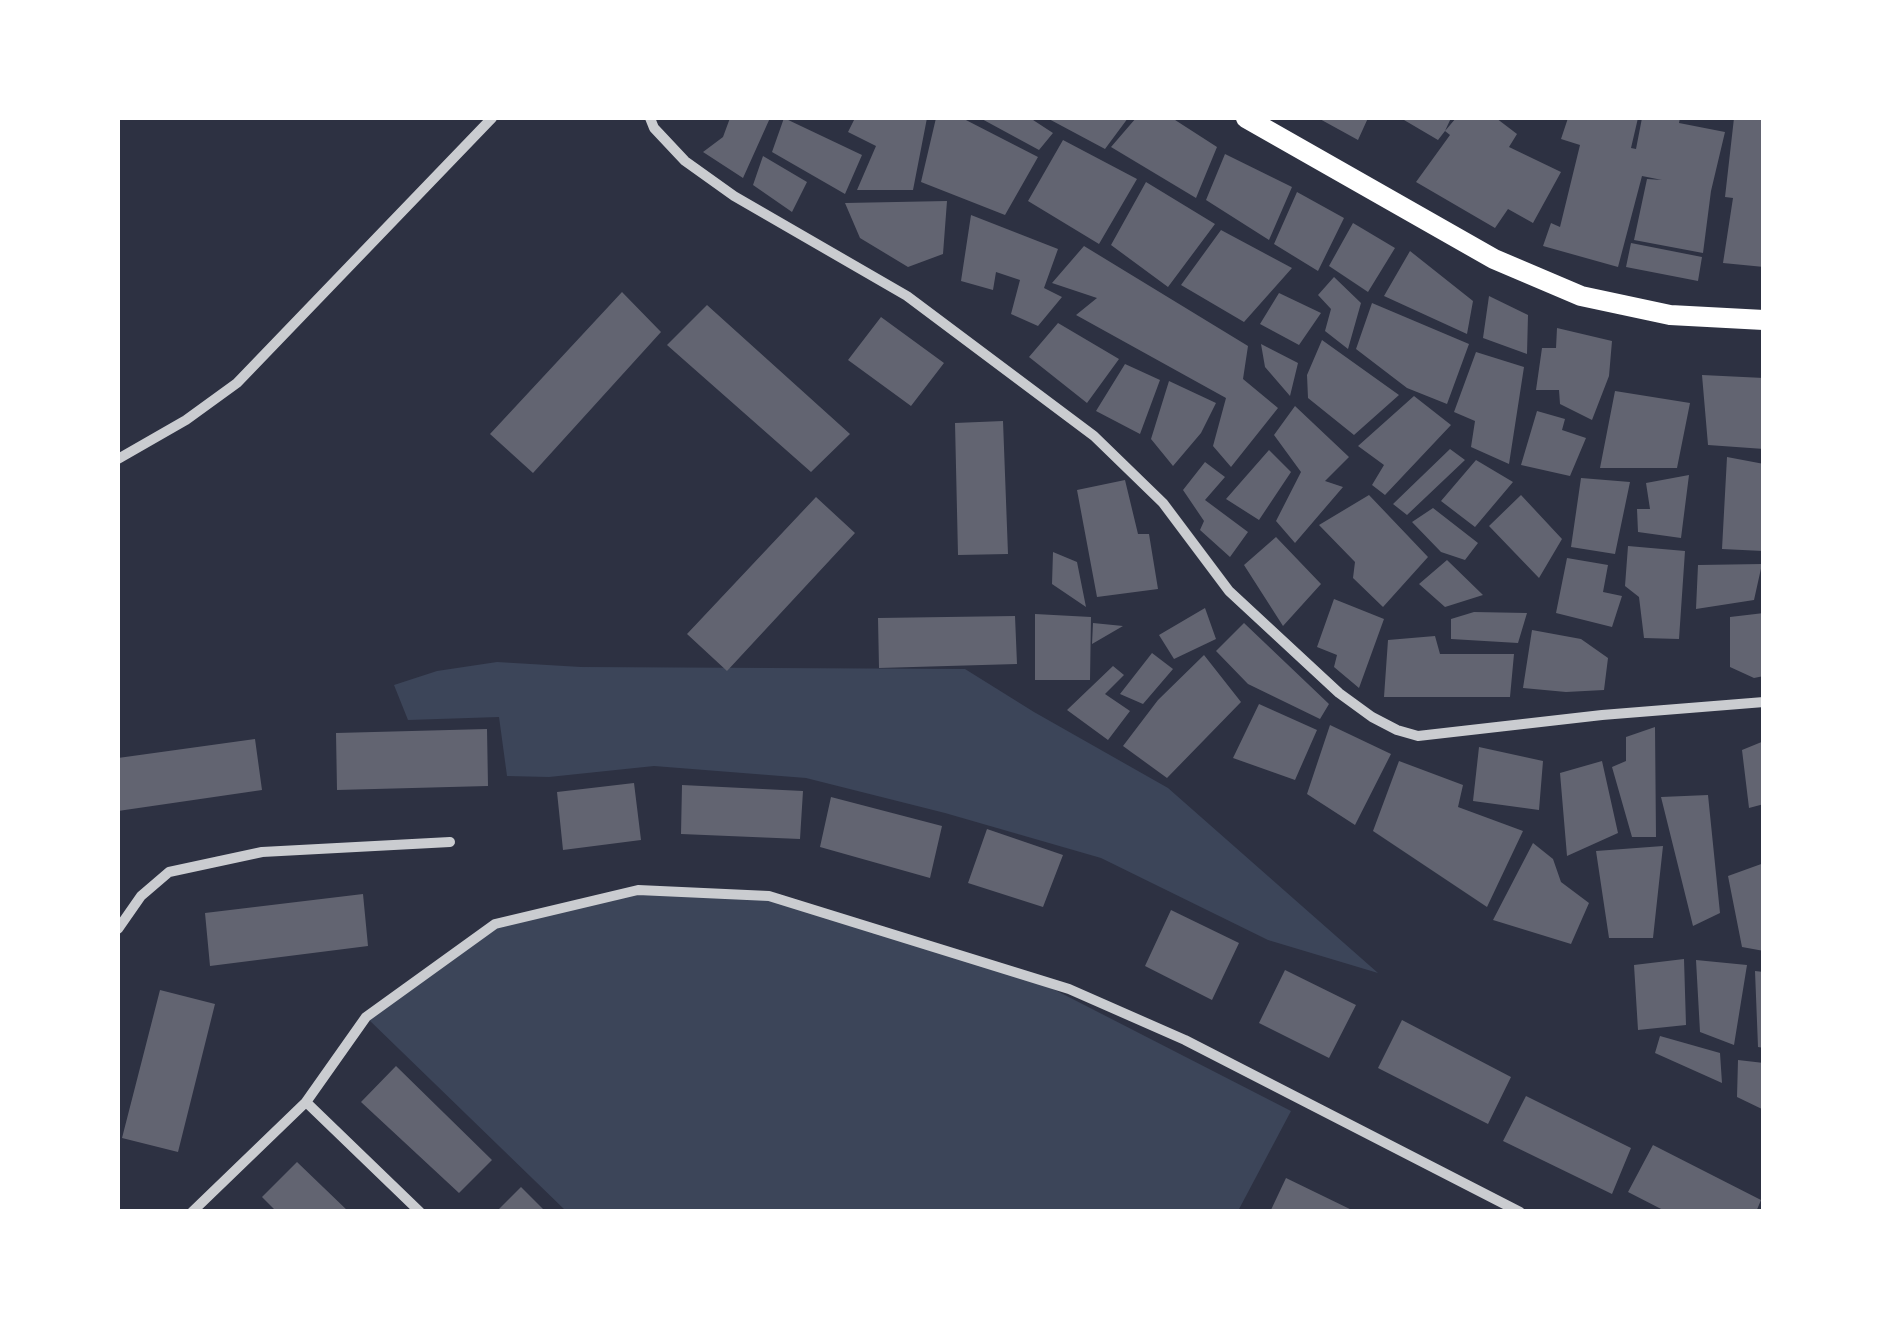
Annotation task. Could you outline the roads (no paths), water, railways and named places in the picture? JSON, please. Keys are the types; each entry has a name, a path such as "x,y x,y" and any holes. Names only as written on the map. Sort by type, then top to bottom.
{"main road":[{"path":"1246,118 1494,259 1581,296 1670,315 1764,320"}],"street":[{"path":"118,459 186,420 237,382 492,118"},
{"path":"650,118 654,128 685,161 734,196 906,296 1094,436 1163,504 1229,590 1338,692 1372,717 1418,736 1764,702"},
{"path":"118,930 141,896 169,872 262,852 450,842"},
{"path":"192,1212 306,1102 366,1018 494,924 638,890 769,896 1018,972 1119,1010 1520,1212"},
{"path":"306,1102 420,1212"}]}
